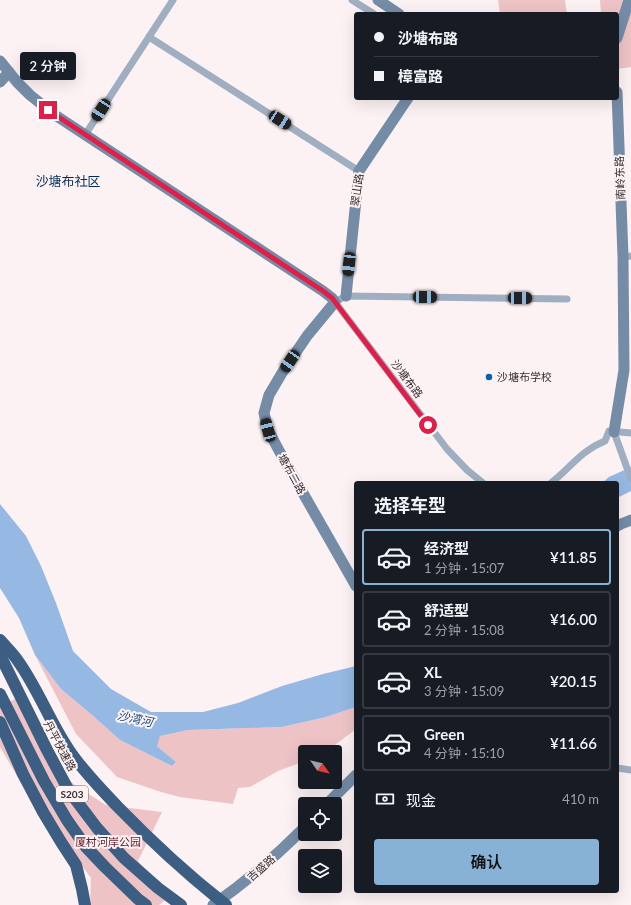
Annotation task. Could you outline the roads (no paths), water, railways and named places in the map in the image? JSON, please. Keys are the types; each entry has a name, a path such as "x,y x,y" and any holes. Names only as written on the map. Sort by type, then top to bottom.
{"highway":[{"path":"0,640 18,660 69,751 100,789 156,845 199,884 226,905"},
{"name":"丹平快速路","path":"0,655 47,750 70,791 97,828 124,858 158,888 181,905"},
{"name":"S203","path":"0,694 44,781 67,820 86,847 146,905"},
{"path":"0,722 23,774 43,812 76,865 84,905"}],"street":[{"path":"85,135 173,0"},
{"path":"352,0 371,12"},
{"path":"378,0 396,12"},
{"path":"619,32 629,0"},
{"path":"149,37 358,171"},
{"path":"0,61 30,95 41,105 323,291 335,302 346,296 567,299"},
{"path":"0,82 9,72"},
{"name":"翠山路","path":"346,296 358,171 407,100"},
{"name":"南岭东路","path":"614,432 624,370 627,256 617,100"},
{"name":"沙塘布路","path":"335,302 447,449 467,470 481,481"},
{"name":"塘布二路","path":"335,302 307,336 282,373 269,395 264,413 268,430 354,582"},
{"path":"553,481 578,458 605,441 609,432 631,432"},
{"path":"614,432 631,479"},
{"path":"619,525 631,520"},
{"path":"619,768 631,770"},
{"path":"334,797 354,777"},
{"name":"吉盛路","path":"213,905 235,890 267,863 298,834"}],"water":[{"path":"631,467 631,491 619,497 619,481 604,481 609,477"},
{"name":"沙湾河","path":"0,504 26,536 41,566 73,651 111,689 151,712 203,712 238,703 282,686 354,666 354,708 326,717 282,727 188,730 160,736 157,746 176,762 172,766 120,740 61,689 35,655 19,618 0,588"}],"place":[{"name":"沙塘布学校","path":"489,377"}],"district":[{"name":"沙塘布社区","path":"68,181"}],"park label":[{"name":"厦村河岸公园","path":"108,842"}]}
